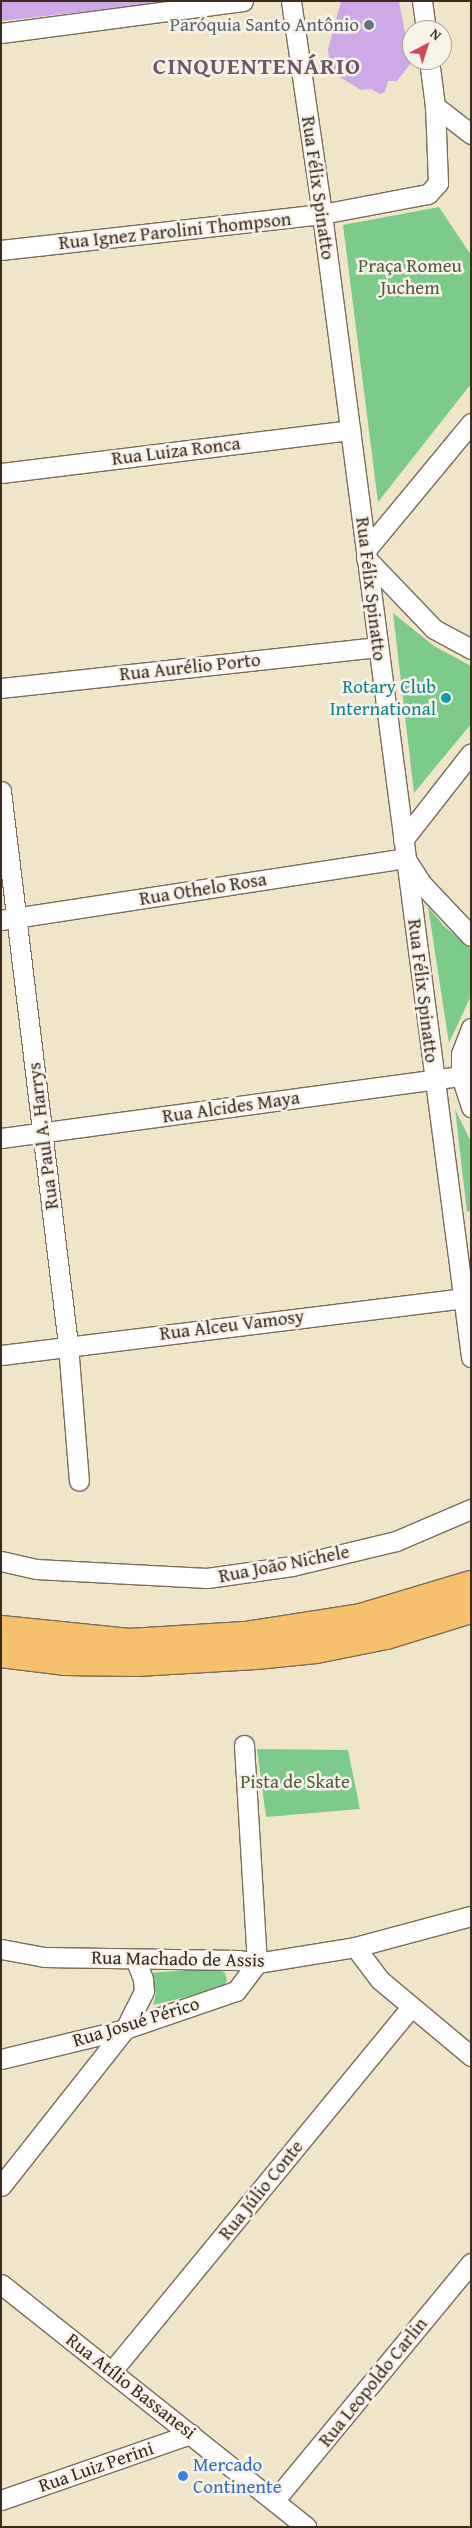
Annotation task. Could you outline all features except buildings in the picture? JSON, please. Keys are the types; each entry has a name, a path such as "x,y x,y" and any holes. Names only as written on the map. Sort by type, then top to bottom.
{"highway":[{"path":"1,1630 129,1643 245,1636 361,1618 471,1585"},
{"path":"1,1653 65,1661 137,1662 256,1655 316,1649 386,1635 471,1609"}],"street":[{"path":"1,33 243,1"},
{"name":"Rua Félix Spinatto","path":"291,1 322,214 434,1079 463,1231 463,1298 471,1357"},
{"path":"422,1 425,20"},
{"path":"430,70 435,106 471,134"},
{"name":"Rua Ignez Parolini Thompson","path":"1,250 322,214 428,194 435,189 438,183 435,106"},
{"path":"471,423 366,554 434,629 471,649"},
{"name":"Rua Luiza Ronca","path":"1,473 350,430"},
{"name":"Rua Aurélio Porto","path":"1,688 378,647"},
{"path":"471,753 404,849 421,883 471,936"},
{"name":"Rua Paul A. Harrys","path":"1,791 10,919 42,1132 68,1345 79,1481"},
{"name":"Rua Othelo Rosa","path":"10,919 404,849"},
{"path":"471,1028 461,1054 461,1076 471,1107"},
{"name":"Rua Alcides Maya","path":"1,1138 461,1076"},
{"name":"Rua Alceu Vamosy","path":"1,1355 68,1345 463,1298"},
{"name":"Rua João Nichele","path":"1,1561 36,1569 207,1578 292,1566 396,1541 471,1509"},
{"path":"244,1745 257,1963"},
{"name":"Rua Machado de Assis","path":"1,1949 44,1957 136,1961 238,1960 257,1963 354,1947 471,1916"},
{"path":"354,1947 380,1980 410,2008 471,2056"},
{"path":"1,2186 125,2029 144,1991 143,1979 136,1961"},
{"name":"Rua Josué Périco","path":"1,2059 125,2029 236,1991 257,1963"},
{"name":"Rua Júlio Conte","path":"112,2371 410,2008"},
{"name":"Rua Leopoldo Carlin","path":"274,2501 471,2263"},
{"name":"Rua Atílio Bassanesi","path":"1,2284 306,2527"},
{"name":"Rua Luiz Perini","path":"1,2500 191,2434"}],"green space":[{"name":"Praça Romeu Juchem","path":"439,207 471,255 471,384 378,502 343,225"},
{"path":"393,613 434,646 471,666 471,724 414,793"},
{"path":"428,907 444,926 471,949 471,996 449,1043"},
{"path":"455,1109 471,1142 471,1210 467,1212"},
{"name":"Pista de Skate","path":"257,1749 348,1750 360,1809 266,1817"},
{"path":"217,1968 225,1973 227,1980 223,1988 153,2005 156,1994 148,1973"}],"place":[{"name":"Paróquia Santo Antônio","path":"369,25"},
{"name":"Rotary Club International","path":"446,698"},
{"name":"Mercado Continente","path":"183,2476"}],"district":[{"name":"CINQUENTENÁRIO","path":"257,66"}]}
